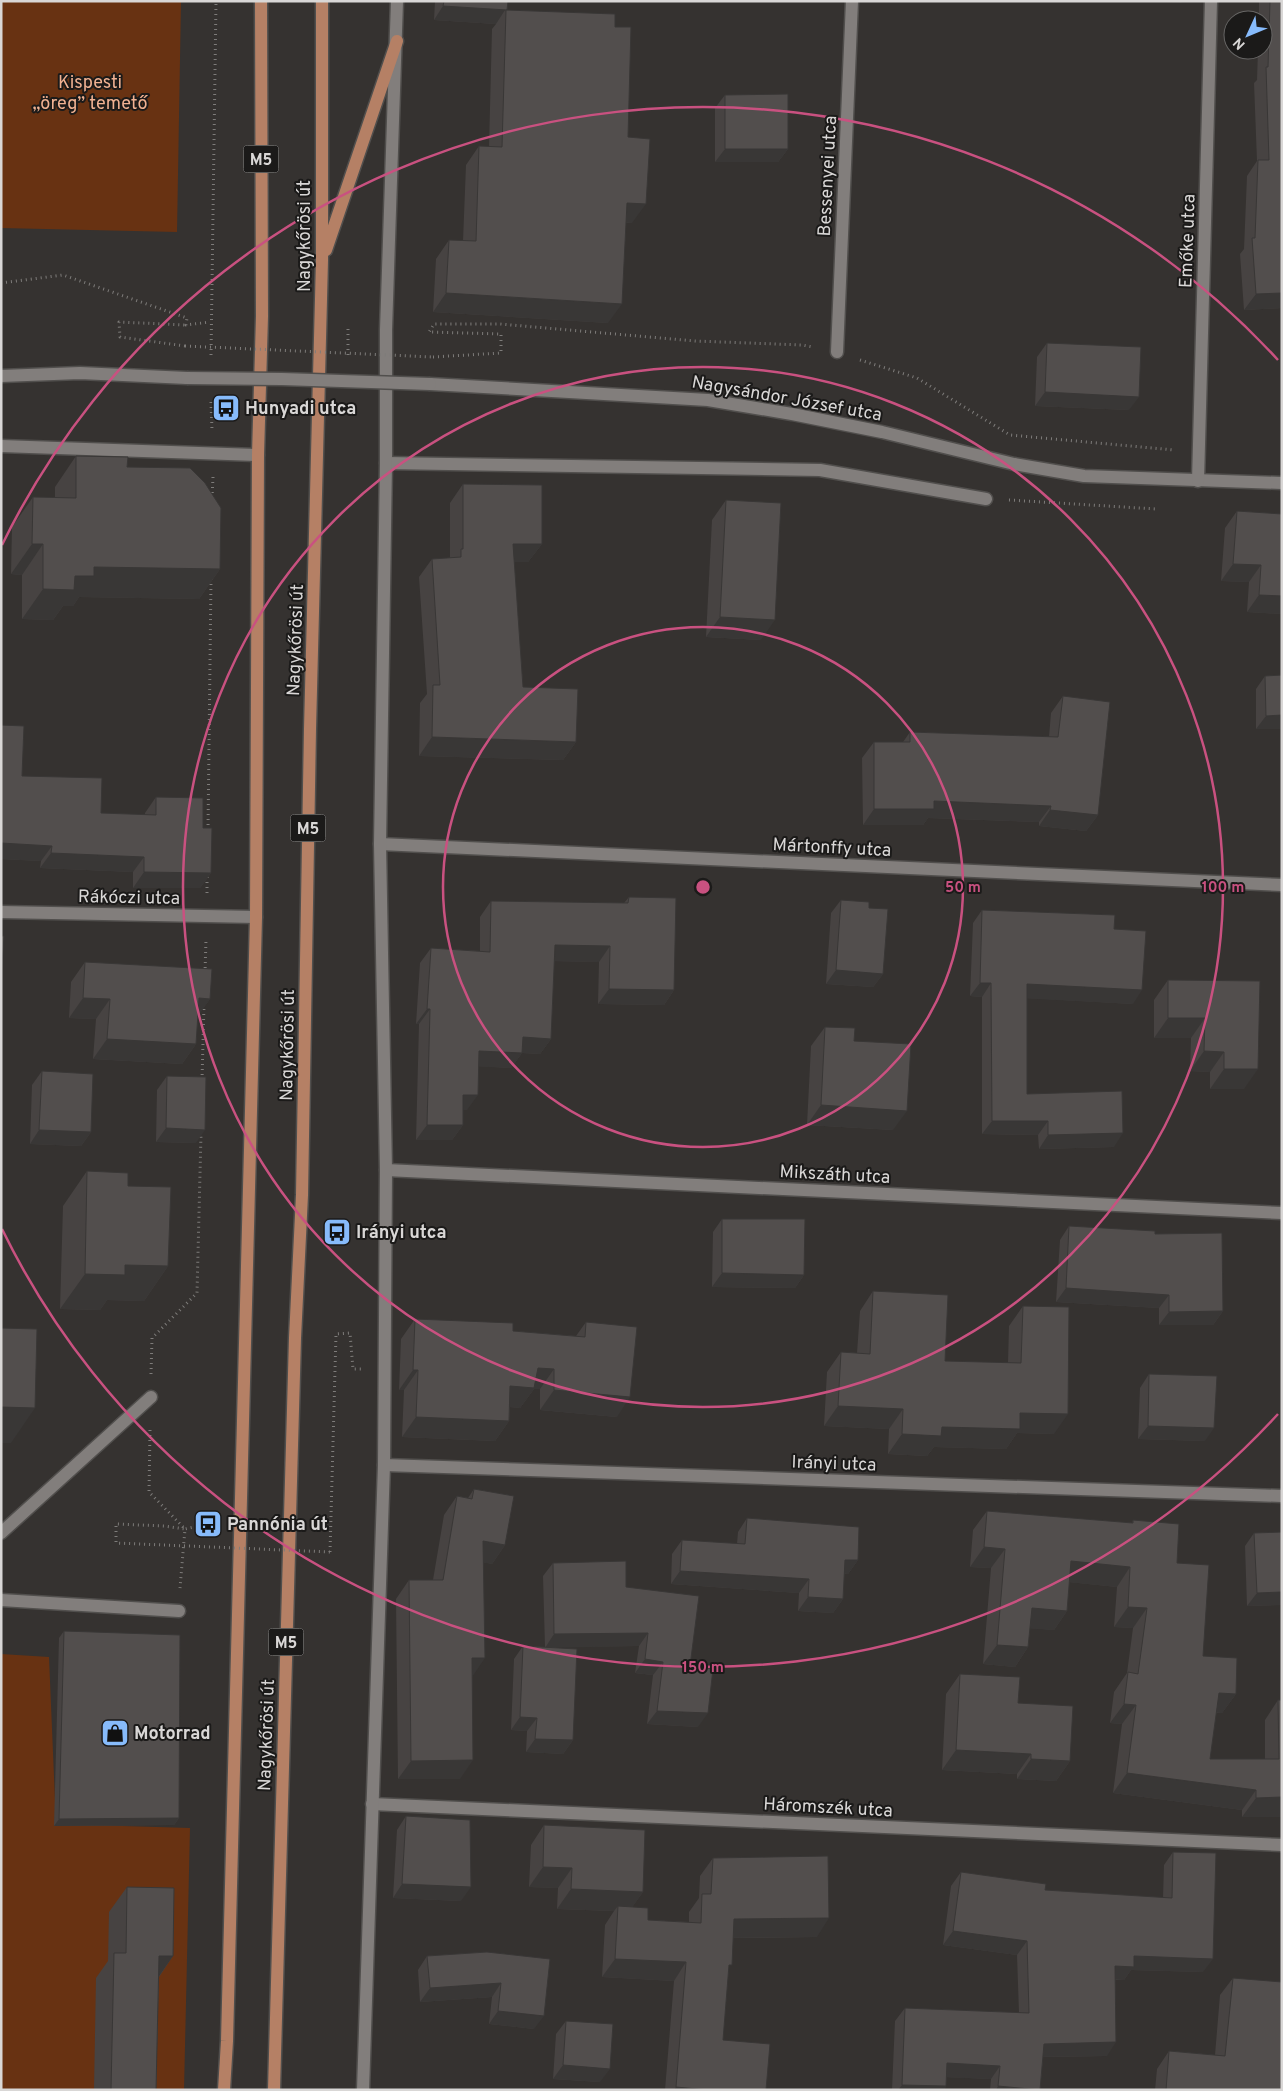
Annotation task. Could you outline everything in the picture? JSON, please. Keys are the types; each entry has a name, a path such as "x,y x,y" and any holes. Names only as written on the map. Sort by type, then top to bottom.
{"main road":[{"name":"Nagykőrösi út","path":"224,2090 227,2041 256,917 258,455 262,316 261,1"},
{"name":"Nagykőrösi út","path":"274,2090 295,1338 302,1195 310,729 322,260 322,1"},
{"path":"322,260 397,41"}],"street":[{"path":"363,2090 384,1465 386,1170 380,844 386,463 386,330 397,1"},
{"name":"Bessenyei utca","path":"837,352 852,1"},
{"name":"Emőke utca","path":"1198,481 1197,452 1211,1"},
{"name":"Nagysándor József utca","path":"1,376 80,373 187,378 430,384 708,400 882,432 1014,464 1084,476 1282,483"},
{"path":"1,446 258,455"},
{"path":"386,463 820,470 986,499"},
{"name":"Mártonffy utca","path":"380,844 1282,885"},
{"name":"Rákóczi utca","path":"1,912 256,917"},
{"name":"Mikszáth utca","path":"386,1170 1282,1213"},
{"path":"1,1533 151,1397"},
{"name":"Irányi utca","path":"384,1465 1282,1496"},
{"path":"1,1600 179,1611"},
{"name":"Háromszék utca","path":"372,1804 1282,1845"}],"path":[{"path":"211,360 210,322 216,1"},
{"path":"1,283 63,275 187,318 186,325"},
{"path":"210,322 186,325 119,322 120,337 185,346 433,357 501,353 501,334 429,332 434,324 500,324 694,341 802,345 837,352 917,378 1010,435 1197,452"},
{"path":"211,397 212,507"},
{"path":"986,499 1156,509"},
{"path":"208,836 211,577"},
{"path":"205,976 207,866"},
{"path":"202,1085 204,996"},
{"path":"179,1611 185,1530 149,1492 152,1338 197,1293 201,1124"},
{"path":"208,1524 185,1530 164,1526 116,1524 116,1543 330,1552 336,1334 350,1333 353,1369 385,1370"}],"green space":[{"name":"Kispesti „öreg” temető","path":"1,1 181,1 177,232 1,228"},
{"path":"1,1654 49,1657 56,1824 190,1828 184,2090 1,2090"}],"building":[{"path":"444,1 508,1 507,10 443,6"},
{"path":"1270,1 1282,1 1282,293 1256,294 1252,238 1255,238 1258,160 1269,160 1266,67 1268,67 1268,60 1273,60 1273,10 1270,10"},
{"path":"506,10 615,14 615,27 631,27 628,137 650,139 646,204 627,203 622,304 446,293 449,240 476,241 479,146 502,147"},
{"path":"788,94 788,149 725,149 725,95"},
{"path":"1047,343 1141,347 1139,397 1045,392"},
{"path":"76,456 128,457 127,467 190,468 205,483 221,508 220,569 94,567 94,576 75,576 74,590 43,589 43,544 32,544 33,497 76,498"},
{"path":"463,484 542,485 542,544 513,544 523,687 578,689 576,742 432,737 433,685 440,685 432,559 461,557 461,549 463,549"},
{"path":"726,500 781,503 775,620 720,617"},
{"path":"1237,511 1282,514 1282,596 1259,595 1261,565 1233,564"},
{"path":"1282,675 1282,715 1266,716 1265,676"},
{"path":"1063,696 1110,702 1098,815 1050,810 1051,806 934,801 934,809 874,809 874,742 910,742 910,732 1058,737"},
{"path":"1,725 24,726 22,776 102,778 101,813 156,815 156,797 203,798 203,828 212,828 211,873 144,872 144,857 51,853 52,846 1,843"},
{"path":"629,897 676,898 674,990 609,989 610,946 555,945 551,1039 523,1037 522,1053 479,1051 478,1095 463,1095 463,1125 427,1125 430,1009 427,1009 431,948 490,952 491,901 628,903"},
{"path":"841,900 869,902 869,908 888,909 883,974 836,970"},
{"path":"982,910 1115,915 1114,929 1146,931 1142,990 1027,984 1027,1094 1122,1091 1123,1133 1048,1135 1048,1121 992,1121 991,983 980,983"},
{"path":"1,936 4,936 1,980"},
{"path":"85,962 212,969 210,999 199,998 196,1044 107,1039 110,999 83,998"},
{"path":"1168,980 1260,981 1258,1069 1224,1069 1224,1052 1204,1051 1205,1018 1168,1018"},
{"path":"825,1027 855,1028 854,1041 911,1044 907,1111 821,1105"},
{"path":"42,1071 93,1074 91,1132 39,1130"},
{"path":"167,1076 206,1077 205,1130 166,1128"},
{"path":"87,1171 128,1173 128,1186 171,1187 168,1266 125,1265 125,1275 85,1274"},
{"path":"722,1219 805,1219 804,1275 722,1273"},
{"path":"1069,1226 1155,1231 1155,1234 1222,1233 1223,1311 1169,1312 1169,1295 1066,1288"},
{"path":"873,1291 948,1295 945,1361 1021,1363 1023,1306 1069,1307 1068,1414 1020,1413 1020,1429 942,1427 941,1436 902,1434 903,1409 838,1406 841,1352 870,1354"},
{"path":"415,1319 513,1323 513,1331 585,1337 586,1322 637,1327 630,1397 554,1390 554,1369 538,1368 534,1388 510,1386 509,1421 416,1417 418,1370 413,1370"},
{"path":"1,1328 37,1329 35,1408 1,1407"},
{"path":"1149,1374 1217,1376 1214,1428 1148,1426"},
{"path":"474,1489 514,1496 505,1545 483,1541 485,1658 472,1658 473,1760 411,1761 409,1580 443,1580 457,1496 472,1499"},
{"path":"987,1511 1133,1523 1133,1520 1179,1524 1177,1563 1209,1565 1203,1656 1237,1658 1236,1694 1219,1693 1210,1759 1279,1759 1278,1700 1282,1700 1282,1797 1256,1798 1256,1790 1127,1773 1136,1705 1124,1704 1128,1672 1138,1674 1147,1608 1128,1607 1130,1567 1071,1561 1067,1611 1032,1608 1028,1647 997,1645 1005,1549 984,1547"},
{"path":"747,1518 859,1527 858,1560 845,1560 843,1599 808,1597 809,1579 680,1571 682,1540 745,1544"},
{"path":"1282,1532 1282,1592 1257,1593 1254,1533"},
{"path":"626,1561 626,1587 699,1596 690,1666 713,1669 708,1713 657,1711 663,1662 645,1659 648,1633 554,1634 553,1563"},
{"name":"Motorrad","path":"64,1631 180,1635 179,1818 59,1819"},
{"path":"523,1646 577,1649 573,1740 535,1739 537,1718 520,1717"},
{"path":"960,1674 1020,1677 1018,1703 1073,1706 1070,1761 1031,1759 1031,1754 956,1750"},
{"path":"406,1816 470,1820 471,1887 402,1884"},
{"path":"544,1825 645,1830 643,1892 571,1889 572,1868 543,1867"},
{"path":"1173,1852 1216,1853 1213,1959 1134,1956 1134,1967 1115,1966 1116,2042 1044,2044 1040,2090 998,2086 1000,2066 947,2063 946,2086 902,2085 905,2008 1029,2013 1027,1941 953,1931 961,1872 1046,1884 1045,1890 1172,1898"},
{"path":"828,1856 829,1918 734,1919 732,1965 729,1965 723,2040 770,2044 766,2090 708,2090 676,2087 686,1962 615,1959 618,1906 648,1908 648,1920 701,1923 702,1894 711,1894 713,1858"},
{"path":"127,1887 174,1888 173,1956 159,1956 156,2090 111,2090 114,1953 126,1953"},
{"path":"487,1952 550,1959 544,2016 498,2011 501,1983 430,1988 427,1956"},
{"path":"1233,1978 1282,1982 1282,2090 1166,2090 1169,2051 1225,2056"},
{"path":"566,2021 613,2024 610,2069 563,2065"}],"place":[{"name":"Hunyadi utca","path":"226,408"},
{"name":"Irányi utca","path":"337,1232"},
{"name":"Pannónia út","path":"208,1524"},
{"name":"Motorrad","path":"115,1733"}]}
